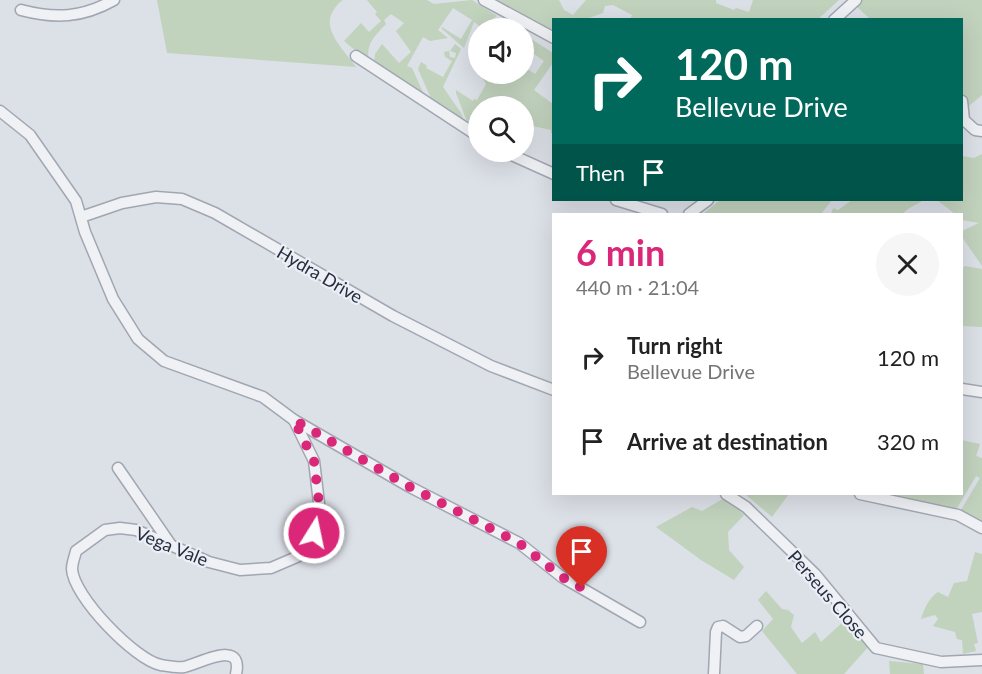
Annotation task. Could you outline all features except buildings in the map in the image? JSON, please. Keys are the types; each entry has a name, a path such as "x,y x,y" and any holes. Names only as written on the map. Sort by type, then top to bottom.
{"street":[{"path":"21,10 44,16 76,15 96,10 114,0"},
{"path":"484,0 552,37"},
{"path":"836,18 856,0"},
{"path":"356,56 468,129"},
{"path":"963,110 964,120 975,130 982,130"},
{"path":"0,111 30,135 76,201 113,299 138,339 164,361 262,397 294,420 410,487 519,543 562,577 640,622"},
{"path":"527,162 552,173"},
{"name":"Hydra Drive","path":"81,217 122,203 156,197 182,199 215,213 393,316 490,366 552,389"},
{"path":"619,201 660,213"},
{"path":"690,213 707,201"},
{"path":"963,389 982,392"},
{"name":"Vega Vale","path":"236,674 236,663 233,657 225,654 182,667 158,664 119,639 82,596 72,569 76,550 105,530 120,528 136,530 208,562 240,570 272,568 299,556 314,533 319,503 314,461 294,420"},
{"path":"118,468 172,546"},
{"name":"Perseus Close","path":"728,495 746,507 815,574 876,648 941,662 982,660"},
{"path":"865,495 958,515 982,528"},
{"path":"714,674 718,627 723,626 740,637 746,636 757,626"}],"green space":[{"path":"157,0 343,0 333,11 330,26 336,40 356,67 167,53"},
{"path":"367,0 427,0 434,4 472,0 497,16 469,18 453,8 438,30 448,38 430,41 423,37 407,66 412,68 426,99 374,65 375,54 382,44 399,63 411,52 396,31 404,23 391,14 384,20 386,24 370,45 369,62 344,41 361,23 369,32 381,21 375,14 377,12"},
{"path":"491,0 559,0 564,10 573,15 586,0 716,0 716,3 734,10 736,8 749,12 753,0 839,0 819,18 630,18 632,15 613,5 605,6 603,13 589,18 552,18 552,30 534,21 534,18 528,18"},
{"path":"862,0 982,0 982,95 969,106 963,94 963,18 869,18 856,6"},
{"path":"442,27 461,39 468,27 468,38 464,48"},
{"path":"534,41 552,52 552,64 534,90 552,103 552,134 551,130 534,126 534,96 479,96 486,84 506,86 503,84 534,84 534,73 544,61 534,54"},
{"path":"455,44 461,49 443,87 461,113 463,119 461,123 434,105 418,69 421,62 427,66 426,68 443,77 452,61 445,57 444,52 449,51 450,57 455,58 456,53 450,51"},
{"path":"456,90 468,98 468,124 456,93"},
{"path":"982,154 982,266 963,238 963,231 979,223 963,220 963,213 954,213 938,201 963,201 963,156 974,158"},
{"path":"719,201 831,201 822,213 704,213"},
{"path":"851,201 922,201 903,213 831,213 833,208 838,210"},
{"path":"965,266 982,269 982,327 963,326 963,268"},
{"path":"963,440 980,444 976,456 982,458 982,520 961,510 980,478 976,476 956,510 888,495 963,495"},
{"path":"746,495 788,495 772,517"},
{"path":"726,497 744,515 728,532 729,550 744,567 734,580 701,560 656,527 692,507 702,511"},
{"path":"975,552 982,554 982,612 972,614 978,643 974,644 976,651 963,654 962,640 957,639 955,632 933,626 938,619 935,615 921,619 927,604 935,594 938,592 948,597 954,583 967,581"},
{"path":"766,591 782,609 794,615 791,627 802,643 815,632 821,642 843,622 869,646 844,674 797,674 762,631 773,619 758,600"},
{"path":"889,661 923,664 924,674 890,674"}],"route":[{"path":"314,533 319,503 314,461 294,420 410,487 519,543 562,577 582,588"}]}
